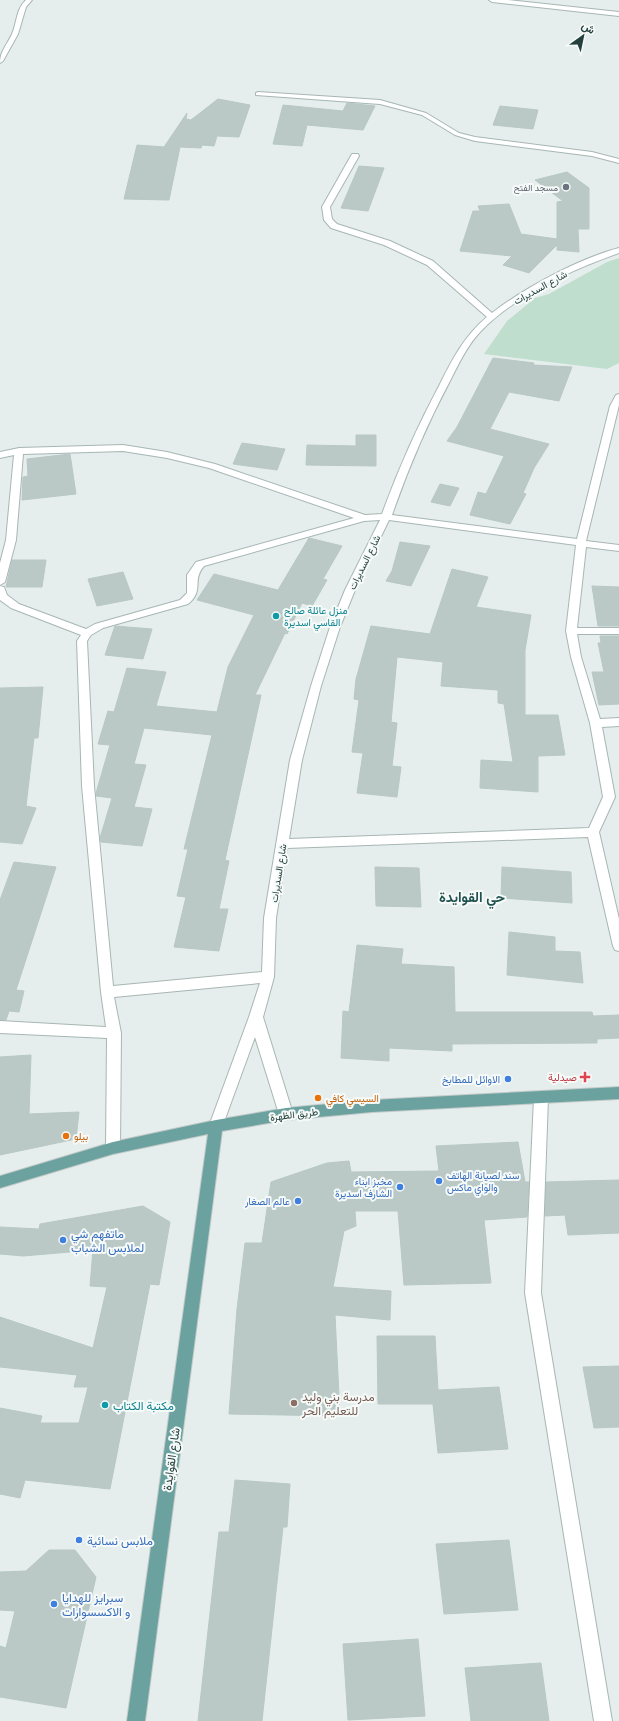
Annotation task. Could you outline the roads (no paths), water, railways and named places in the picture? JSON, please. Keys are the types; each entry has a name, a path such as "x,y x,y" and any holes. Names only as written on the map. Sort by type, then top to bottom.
{"main road":[{"name":"طريق الظهرة","path":"0,1182 113,1148 216,1126 286,1114 372,1106 619,1093"},
{"name":"شارع القوايدة","path":"136,1721 216,1126"}],"street":[{"path":"0,61 15,34 24,6 29,0"},
{"path":"492,0 619,14"},
{"path":"258,94 380,102 424,114 457,134 475,139 592,154 619,161"},
{"path":"355,156 326,207 328,220 334,226 387,243 430,263 492,317"},
{"name":"شارع السديرات","path":"216,1126 256,1017 268,977 270,918 296,760 323,665 350,590 386,517 402,473 430,412 463,348 479,328 505,307 537,287 584,263 619,250"},
{"path":"619,397 614,406 581,543 571,630 576,657 596,723 609,797 592,832 619,946"},
{"path":"0,455 19,451 123,448 166,455 212,466 364,518"},
{"path":"0,582 1,569 11,540 19,451"},
{"path":"113,1148 114,1034 107,992 88,786 82,641 87,633 99,626 184,602 191,598 194,591 191,576 193,570 200,564 364,518 386,517 619,548"},
{"path":"0,589 2,597 15,606 87,633"},
{"path":"571,630 619,631"},
{"path":"596,723 619,722"},
{"path":"282,844 592,832"},
{"path":"107,992 268,977"},
{"path":"256,1017 286,1114"},
{"path":"0,1026 114,1034"},
{"path":"541,1098 532,1293 603,1721"}],"place":[{"name":"مسجد الفتح","path":"566,187"},
{"name":"منزل عائلة صالح القاسي اسديرة","path":"276,616"},
{"name":"صيدلية","path":"585,1077"},
{"name":"الاوائل للمطابخ","path":"508,1079"},
{"name":"السيسي كافي","path":"318,1098"},
{"name":"بيلو","path":"66,1136"},
{"name":"سند لصيانة الهاتف والواي ماكس","path":"439,1181"},
{"name":"مخبز ابناء الشارف اسديرة","path":"400,1187"},
{"name":"عالم الصغار","path":"298,1201"},
{"name":"ماتفهم شي لملابس الشباب","path":"63,1240"},
{"name":"مدرسة بني وليد للتعليم الحر","path":"294,1403"},
{"name":"مكتبة الكتاب","path":"105,1405"},
{"name":"ملابس نسائية","path":"79,1540"},
{"name":"سبرايز للهدايا و الاكسسوارات","path":"54,1604"}],"district":[{"name":"حي القوايدة","path":"472,896"}]}
